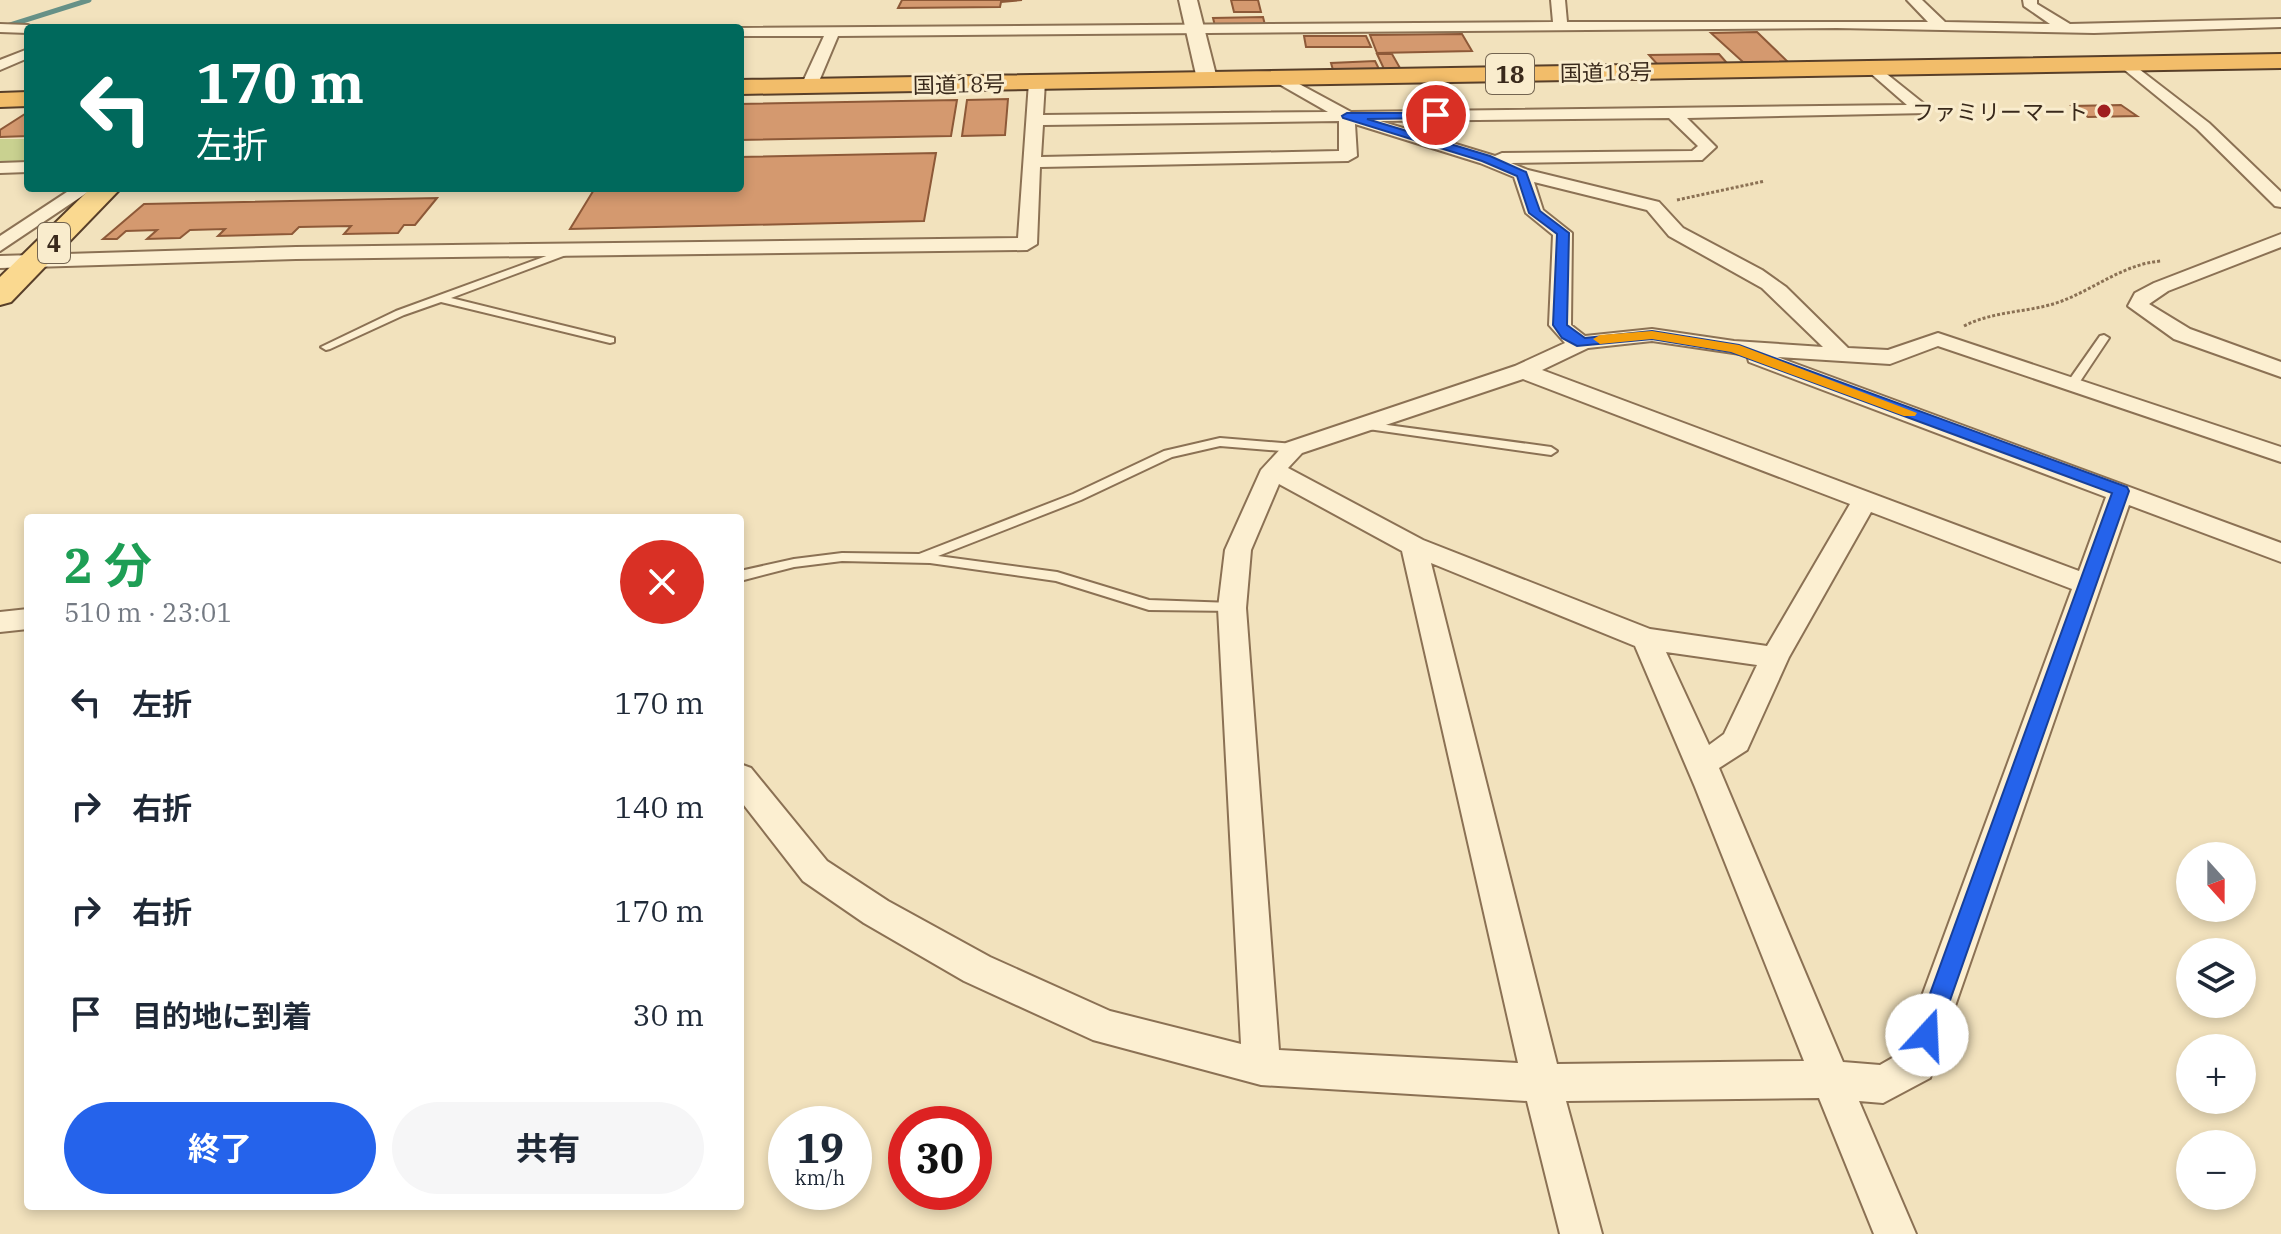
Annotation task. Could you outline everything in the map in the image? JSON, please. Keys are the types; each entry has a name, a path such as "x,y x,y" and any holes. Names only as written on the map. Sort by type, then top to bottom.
{"highway":[{"name":"国道18号","path":"744,87 1873,68 2124,52 2151,63 2281,61"},
{"path":"0,100 24,99"}],"main road":[{"name":"4","path":"0,295 103,192"}],"street":[{"path":"1188,0 1207,79"},
{"path":"1558,0 1561,28"},
{"path":"1914,0 1940,25"},
{"path":"2030,0 2031,6 2066,29"},
{"path":"744,32 1940,25 2094,29 2281,23"},
{"path":"0,28 24,29"},
{"path":"2094,29 2124,52 2281,202"},
{"path":"809,86 833,31"},
{"path":"0,65 24,55"},
{"path":"1036,120 1922,110 1873,68"},
{"path":"1277,77 1347,116 1486,159 1522,174 1653,206 1662,222 1684,237 1768,283 1841,353"},
{"path":"0,262 575,249 1027,244 1037,82"},
{"path":"1486,159 1696,156 1708,147 1672,112"},
{"path":"1032,162 1348,156 1347,116"},
{"path":"0,168 24,167"},
{"path":"1522,174 1535,213 1563,233 1560,325 1567,335 1582,343"},
{"path":"0,245 79,192"},
{"path":"2281,240 2161,287 2142,297 2138,306 2182,334 2281,370"},
{"path":"1261,1067 1232,608 1238,550 1283,459 1365,426 1523,371 1582,343 1652,335 1734,348 1890,357 1938,339 2281,455"},
{"path":"1734,348 2281,553"},
{"path":"1523,371 2086,584"},
{"path":"1283,459 1414,546 1646,639 1775,657"},
{"path":"744,782 815,871 876,912 977,969 1106,1028 1261,1067 1542,1083 1829,1079 1883,1084 1916,1065 2121,491"},
{"path":"1701,759 1717,756 1736,742 1775,657 1864,502"},
{"path":"1414,546 1581,1234"},
{"path":"0,622 24,619"},
{"path":"1646,639 1701,759 1829,1079 1895,1234"}],"lane":[{"path":"326,347 442,298 575,249"},
{"path":"442,298 610,340"},
{"path":"2071,386 2104,338"},
{"path":"1365,426 1551,451"},
{"path":"918,558 1077,497 1168,454 1220,442 1283,459"},
{"path":"744,575 794,563 842,557 918,558 1057,577 1149,605 1232,608"}],"path":[{"path":"1653,206 1765,181"},
{"path":"1938,339 1981,317 2060,302 2139,263 2171,259"}],"green space":[{"path":"0,139 24,139 24,163 0,163"}],"building":[{"path":"902,0 1022,0 1001,2 1000,7 898,8"},
{"path":"1231,0 1258,0 1261,12 1234,12"},
{"path":"1263,17 1265,25 1215,26 1213,18"},
{"path":"1757,32 1788,62 1743,62 1711,33"},
{"path":"1462,34 1472,51 1377,53 1370,35"},
{"path":"1304,36 1366,36 1371,47 1306,47"},
{"path":"1377,54 1392,54 1400,68 1384,69"},
{"path":"1719,54 1727,63 1658,65 1649,55"},
{"path":"1375,61 1379,69 1333,70 1331,63"},
{"path":"1008,99 1005,135 962,136 967,100"},
{"path":"957,100 951,136 744,140 744,104"},
{"name":"ファミリーマート","path":"2121,105 2137,116 2088,117 2072,106"},
{"path":"24,115 24,136 0,137 0,130"},
{"path":"936,153 924,221 570,229 593,192 744,192 744,157"},
{"path":"437,198 415,225 404,225 398,233 344,234 351,226 299,227 292,234 218,236 225,229 190,230 180,238 147,239 157,230 126,231 117,239 103,239 144,204"}],"waterway":[{"path":"0,28 89,0"}],"slow traffic":[{"path":"1600,339 1652,335 1734,348 1910,413"}],"place":[{"name":"ファミリーマート","path":"2104,111"}],"route":[{"path":"1436,115 1347,116 1486,159 1522,174 1535,213 1563,233 1560,325 1567,335 1582,343 1652,335 1734,348 2121,491 1927,1035"}]}
